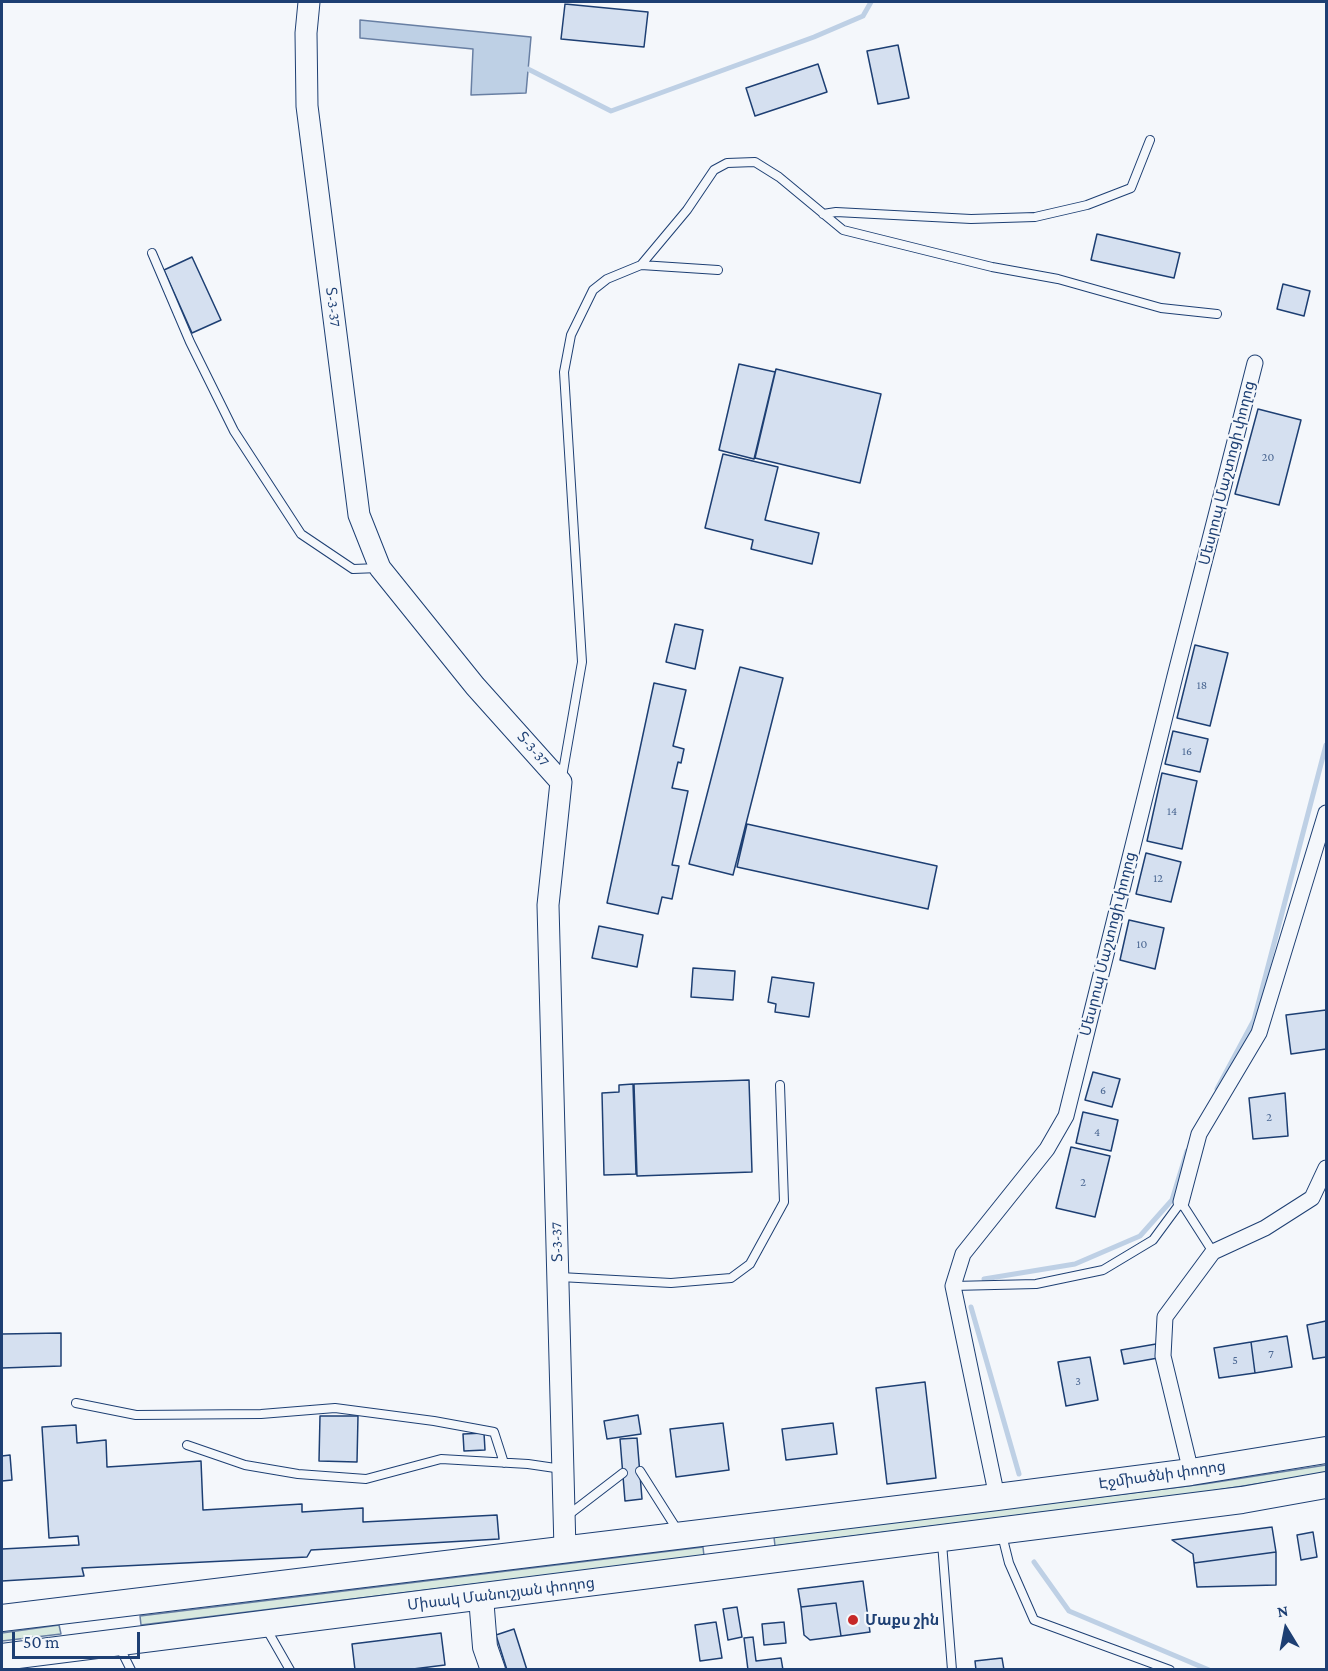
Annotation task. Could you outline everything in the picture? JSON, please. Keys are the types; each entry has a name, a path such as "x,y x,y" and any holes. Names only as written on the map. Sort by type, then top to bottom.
{"highway":[{"name":"Էջմիածնի փողոց","path":"997,1497 1191,1472 1326,1450"},
{"path":"1001,1531 1242,1500 1326,1485"},
{"path":"2,1618 997,1497"},
{"path":"735,1528 745,1539 746,1544 744,1555 737,1564"},
{"name":"Միսակ Մանուշյան փողոց","path":"2,1657 1001,1531"},
{"path":"111,1605 117,1642"}],"main road":[{"name":"Տ-3-37","path":"309,2 306,33 307,106 359,515 380,568 475,686 561,782 548,905 565,1549"},
{"path":"481,1597 485,1647 493,1670"}],"street":[{"name":"Մեսրոպ Մաշտոցի փողոց","path":"997,1497 953,1286 963,1254 1047,1149 1066,1116 1175,676 1256,363"},
{"path":"1181,1202 1199,1134 1258,1033 1326,813"},
{"path":"1191,1472 1163,1356 1165,1317 1213,1252 1265,1228 1312,1198 1326,1168"}],"lane":[{"path":"823,214 846,212 971,219 1035,217 1087,205 1131,188 1149,140"},
{"path":"641,265 687,210 714,170 727,164 754,162 779,177 843,230 992,267 1058,279 1161,308 1217,314"},
{"path":"152,253 190,342 234,431 301,534 353,569 380,568"},
{"path":"561,782 582,662 564,372 571,335 592,290 608,279 641,265 718,270"},
{"path":"558,1277 671,1283 731,1278 750,1264 784,1202 780,1085"},
{"path":"953,1286 1036,1284 1103,1270 1153,1240 1181,1202 1213,1252"},
{"path":"76,1403 136,1415 261,1414 335,1408 434,1421 494,1432 504,1463"},
{"path":"187,1445 245,1465 298,1474 366,1479 441,1459 563,1469"},
{"path":"640,1471 680,1535"},
{"path":"564,1517 623,1473"},
{"path":"1001,1531 1009,1563 1034,1620 1170,1670"},
{"path":"942,1538 952,1670"},
{"path":"264,1624 290,1670"},
{"path":"117,1642 131,1670"}],"shaded area":[{"path":"1326,1465 1326,1473 1205,1492 775,1546 774,1537 1204,1484"},
{"path":"703,1547 704,1556 141,1625 140,1616"},
{"path":"59,1625 61,1634 2,1641 2,1633"}],"water":[{"path":"360,20 531,37 526,93 471,95 473,49 360,38"}],"building":[{"path":"565,4 648,12 644,47 561,39"},
{"path":"898,45 909,98 878,104 867,51"},
{"path":"818,64 827,92 755,116 746,88"},
{"path":"1097,234 1180,253 1174,278 1091,260"},
{"path":"192,257 221,320 192,333 164,270"},
{"path":"1283,284 1310,291 1304,316 1277,309"},
{"path":"739,364 775,372 754,459 719,450"},
{"path":"776,369 881,394 860,483 755,458"},
{"path":"1258,409 1301,420 1279,505 1235,494"},
{"path":"723,454 778,467 765,520 819,533 812,564 751,549 753,540 705,528"},
{"path":"675,624 703,630 695,669 666,662"},
{"path":"1195,645 1228,653 1210,726 1177,718"},
{"path":"740,667 783,678 733,875 689,864"},
{"path":"654,683 686,690 673,746 684,749 681,763 678,762 672,788 688,791 672,865 679,866 672,899 662,897 658,914 607,903"},
{"path":"1173,731 1208,739 1200,772 1165,764"},
{"path":"1162,773 1197,781 1182,849 1147,841"},
{"path":"747,824 937,866 928,909 737,867"},
{"path":"1146,853 1181,862 1171,902 1136,894"},
{"path":"1129,920 1164,928 1155,969 1120,960"},
{"path":"599,926 643,935 637,967 592,958"},
{"path":"693,968 735,971 733,1000 691,997"},
{"path":"772,977 814,983 809,1017 775,1012 776,1004 768,1002"},
{"path":"1326,1010 1326,1049 1291,1054 1286,1015"},
{"path":"1093,1072 1120,1079 1112,1107 1085,1100"},
{"path":"749,1080 752,1172 637,1176 634,1084"},
{"path":"633,1084 636,1174 604,1175 602,1093 619,1092 619,1085"},
{"path":"1285,1093 1288,1136 1253,1139 1249,1098"},
{"path":"1083,1112 1118,1120 1111,1151 1076,1143"},
{"path":"1071,1147 1110,1156 1095,1217 1056,1208"},
{"path":"1326,1321 1326,1357 1313,1359 1307,1325"},
{"path":"61,1333 61,1366 2,1368 2,1334"},
{"path":"1287,1336 1292,1367 1255,1373 1251,1342"},
{"path":"1251,1342 1255,1373 1219,1378 1214,1348"},
{"path":"1156,1344 1158,1358 1124,1364 1121,1350"},
{"path":"1090,1357 1098,1400 1066,1406 1058,1362"},
{"path":"925,1382 936,1478 887,1484 876,1388"},
{"path":"638,1415 641,1434 607,1439 604,1421"},
{"path":"320,1416 358,1416 357,1462 319,1461"},
{"path":"723,1423 729,1470 676,1477 670,1429"},
{"path":"833,1423 837,1454 786,1460 782,1429"},
{"path":"76,1425 77,1443 106,1440 107,1467 201,1461 203,1510 302,1504 302,1512 363,1508 363,1522 497,1515 499,1539 311,1550 307,1557 82,1568 84,1576 2,1581 2,1549 79,1545 78,1536 49,1538 42,1427"},
{"path":"484,1433 485,1450 464,1451 463,1434"},
{"path":"637,1438 642,1499 625,1501 620,1439"},
{"path":"10,1455 12,1480 2,1481 2,1456"},
{"path":"1272,1527 1276,1552 1194,1563 1193,1554 1172,1540"},
{"path":"1313,1532 1317,1557 1301,1560 1297,1535"},
{"path":"1276,1552 1276,1585 1197,1587 1194,1563"},
{"name":"Մաքս շին","path":"863,1581 870,1632 841,1636 836,1603 801,1607 798,1589"},
{"path":"836,1603 841,1636 810,1640 804,1635 801,1607"},
{"path":"737,1607 742,1637 728,1640 723,1609"},
{"path":"716,1622 722,1658 700,1661 695,1625"},
{"path":"784,1622 786,1643 764,1645 762,1624"},
{"path":"514,1629 527,1670 507,1670 496,1635"},
{"path":"441,1633 445,1665 405,1670 355,1670 352,1644"},
{"path":"753,1637 756,1661 781,1658 783,1670 748,1670 744,1638"},
{"path":"1002,1658 1004,1670 976,1670 975,1661"}],"waterway":[{"path":"528,69 611,111 814,37 863,16 871,2"},
{"path":"1217,1089 1254,1020 1326,745"},
{"path":"984,1279 1075,1264 1140,1236 1172,1200 1187,1151"},
{"path":"971,1307 1019,1474"},
{"path":"1034,1562 1069,1611 1209,1670"}],"place":[{"name":"Մաքս շին","path":"853,1620"}]}
